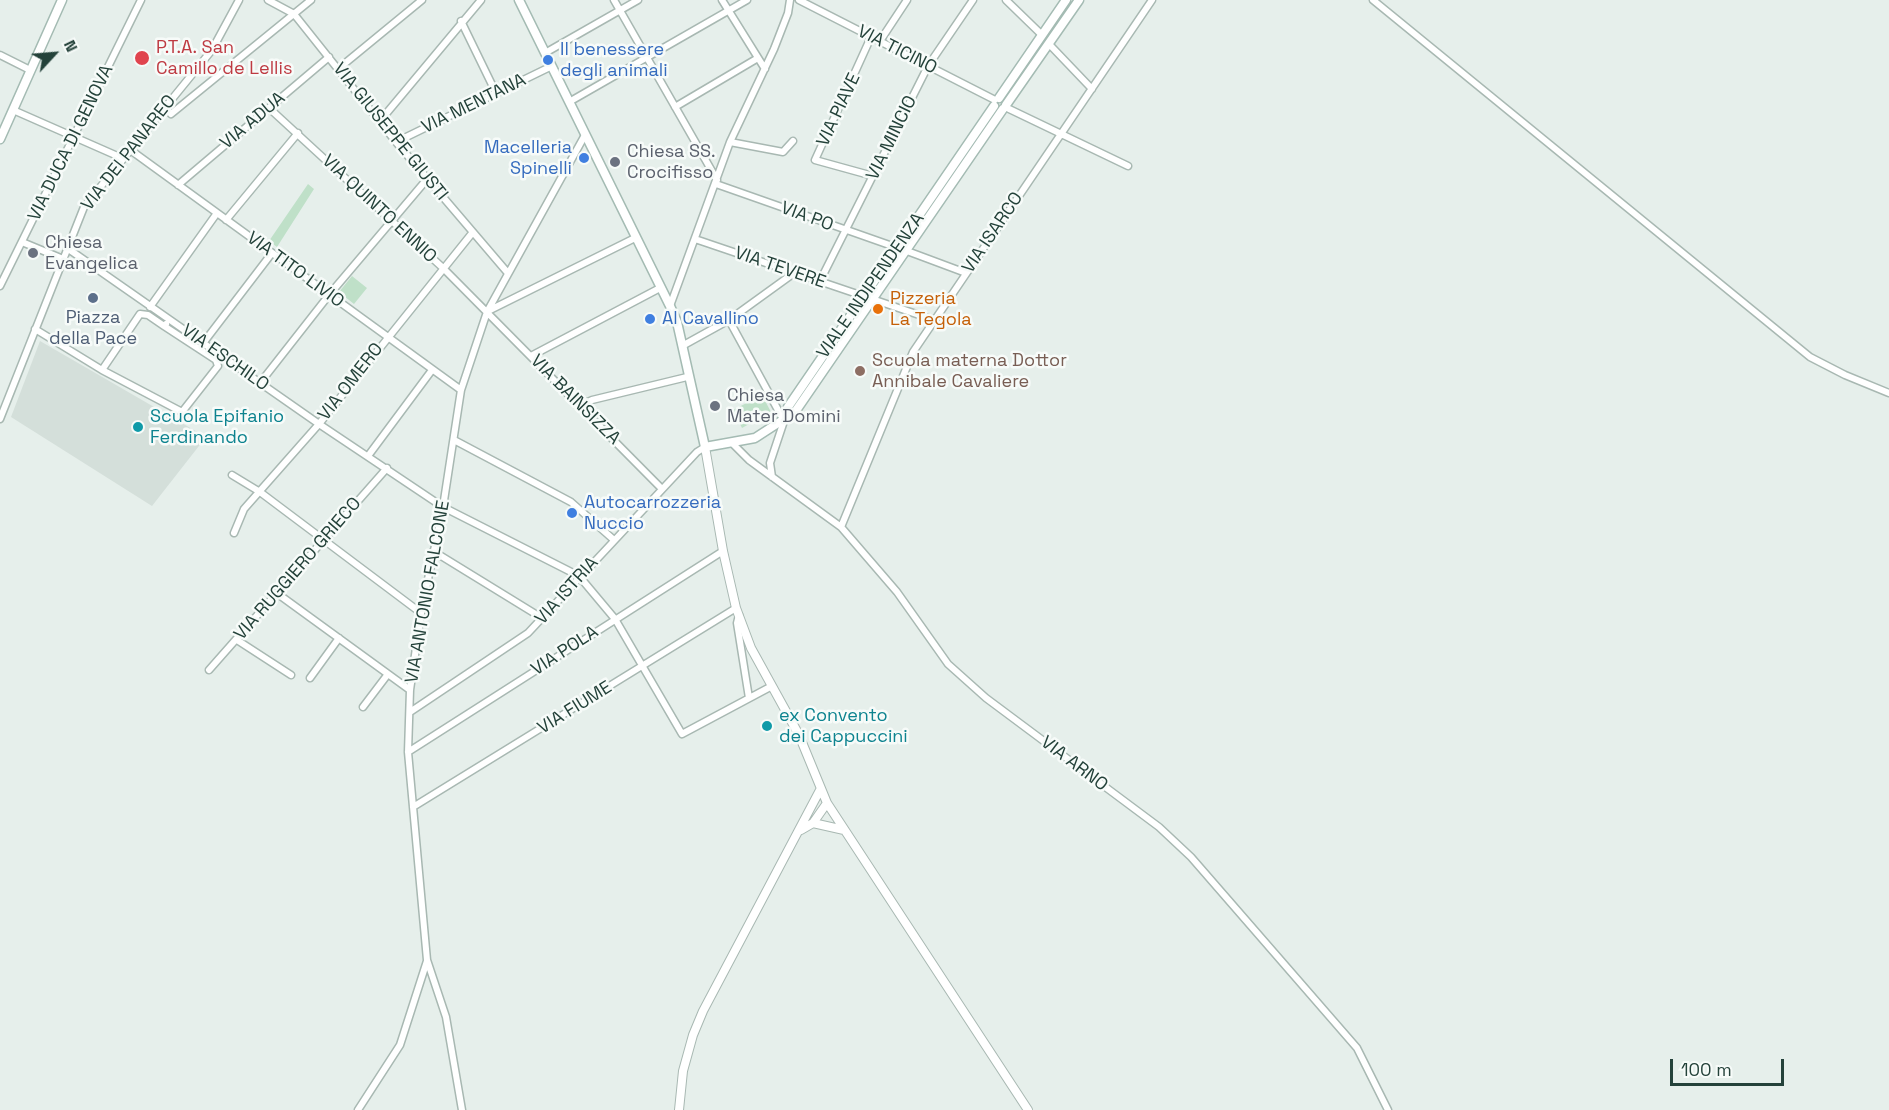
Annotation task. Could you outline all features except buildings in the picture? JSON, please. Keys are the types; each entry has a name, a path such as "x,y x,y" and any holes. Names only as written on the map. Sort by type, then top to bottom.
{"main road":[{"path":"0,139 62,0"},
{"path":"519,0 670,306 682,346 687,377 705,447 755,438 784,421"},
{"name":"VIALE INDIPENDENZA","path":"784,421 795,412 873,300 902,249 1000,104 1066,0"},
{"name":"VIALE INDIPENDENZA","path":"1000,104 1049,44 1079,0"},
{"name":"VIALE INDIPENDENZA","path":"784,421 788,407 864,296 902,249"}],"street":[{"name":"VIA DUCA DI GENOVA","path":"0,286 141,0"},
{"name":"VIA DEI PANAREO","path":"0,419 84,207 164,106 212,50 239,0"},
{"name":"VIA GIUSEPPE GIUSTI","path":"268,0 294,14 396,142 507,272"},
{"path":"164,106 171,114 311,0"},
{"path":"338,69 422,0"},
{"path":"380,121 461,21 481,0"},
{"path":"614,0 717,182"},
{"path":"545,53 638,0"},
{"path":"722,0 765,69"},
{"path":"569,102 747,0"},
{"path":"670,306 730,142 765,69 788,13 790,0"},
{"name":"VIA TICINO","path":"799,0 814,3 872,37 1000,104 1128,166"},
{"path":"880,41 907,0"},
{"name":"VIA MINCIO","path":"820,281 928,66 973,0"},
{"path":"1006,0 1042,35"},
{"name":"VIA ISARCO","path":"841,527 903,371 934,320 1152,0"},
{"path":"1373,0 1810,357 1845,375 1889,393"},
{"path":"461,21 496,93"},
{"name":"VIA PIAVE","path":"872,37 815,160 873,176"},
{"path":"1049,44 1092,89"},
{"path":"0,56 30,70"},
{"name":"VIA ADUA","path":"178,185 329,57"},
{"path":"675,106 758,58"},
{"name":"VIA MENTANA","path":"396,142 552,66"},
{"name":"VIA QUINTO ENNIO","path":"269,108 392,220 488,312"},
{"path":"13,110 122,158"},
{"path":"226,220 298,133"},
{"name":"VIA ANTONIO FALCONE","path":"462,1110 446,1017 427,960 408,752 410,690 421,613 443,507 461,390 488,312 507,272 585,135"},
{"path":"730,142 783,152 793,141"},
{"name":"VIA TITO LIVIO","path":"129,149 461,390"},
{"path":"260,383 329,295 428,178"},
{"name":"VIA PO","path":"717,182 845,231 966,273"},
{"path":"150,307 217,213"},
{"name":"VIA OMERO","path":"234,533 241,515 319,423 473,232"},
{"path":"488,312 635,238"},
{"name":"VIA TEVERE","path":"695,239 934,320"},
{"path":"22,242 63,259"},
{"name":"VIA ESCHILO","path":"68,248 260,383 443,507 579,576"},
{"path":"204,342 272,253"},
{"path":"682,346 729,320 794,273"},
{"path":"531,356 660,288"},
{"name":"VIA BAINSIZZA","path":"488,312 662,489"},
{"path":"35,329 102,370 177,412 182,412 218,366 216,360 148,315 140,314 102,370"},
{"path":"164,326 170,320"},
{"path":"729,320 784,421 770,463 772,477"},
{"path":"368,456 432,370"},
{"path":"579,406 592,400 687,377"},
{"path":"454,440 571,502 614,540"},
{"name":"VIA ARNO","path":"732,443 748,460 841,527 897,592 948,664 986,698 1159,828 1191,857 1357,1048 1388,1110"},
{"path":"705,447 723,551 738,611 751,648 806,752 820,789 828,803 1028,1110"},
{"name":"VIA ISTRIA","path":"410,712 528,633 579,576 705,447"},
{"name":"VIA RUGGIERO GRIECO","path":"209,670 387,468"},
{"path":"232,475 260,492 421,613"},
{"path":"433,551 542,618"},
{"name":"VIA POLA","path":"408,752 723,551"},
{"path":"579,576 615,619 682,734 772,686"},
{"path":"278,594 410,690"},
{"path":"738,611 737,623 749,698"},
{"name":"VIA FIUME","path":"413,807 738,611"},
{"path":"310,678 339,638"},
{"path":"237,640 291,675"},
{"path":"363,707 388,674"},
{"path":"679,1110 683,1071 703,1011 801,830 810,804 820,789"},
{"path":"801,830 813,823 828,803"},
{"path":"813,823 828,824 845,831"},
{"path":"358,1110 400,1045 427,960"}],"shaded area":[{"path":"40,341 206,437 152,506 11,417"}],"green space":[{"path":"308,184 314,189 277,247 269,241"},
{"path":"352,276 367,288 354,304 339,292"},
{"path":"762,395 771,412 742,428 733,410"}],"place":[{"name":"P.T.A. San Camillo de Lellis","path":"142,58"},
{"name":"Il benessere degli animali","path":"548,60"},
{"name":"Macelleria Spinelli","path":"584,158"},
{"name":"Chiesa SS. Crocifisso","path":"615,162"},
{"name":"Chiesa Evangelica","path":"33,253"},
{"name":"Piazza della Pace","path":"93,298"},
{"name":"Pizzeria La Tegola","path":"878,309"},
{"name":"Al Cavallino","path":"650,319"},
{"name":"Scuola materna Dottor Annibale Cavaliere","path":"860,371"},
{"name":"Chiesa Mater Domini","path":"715,406"},
{"name":"Scuola Epifanio Ferdinando","path":"138,427"},
{"name":"Autocarrozzeria Nuccio","path":"572,513"},
{"name":"ex Convento dei Cappuccini","path":"767,726"}]}
